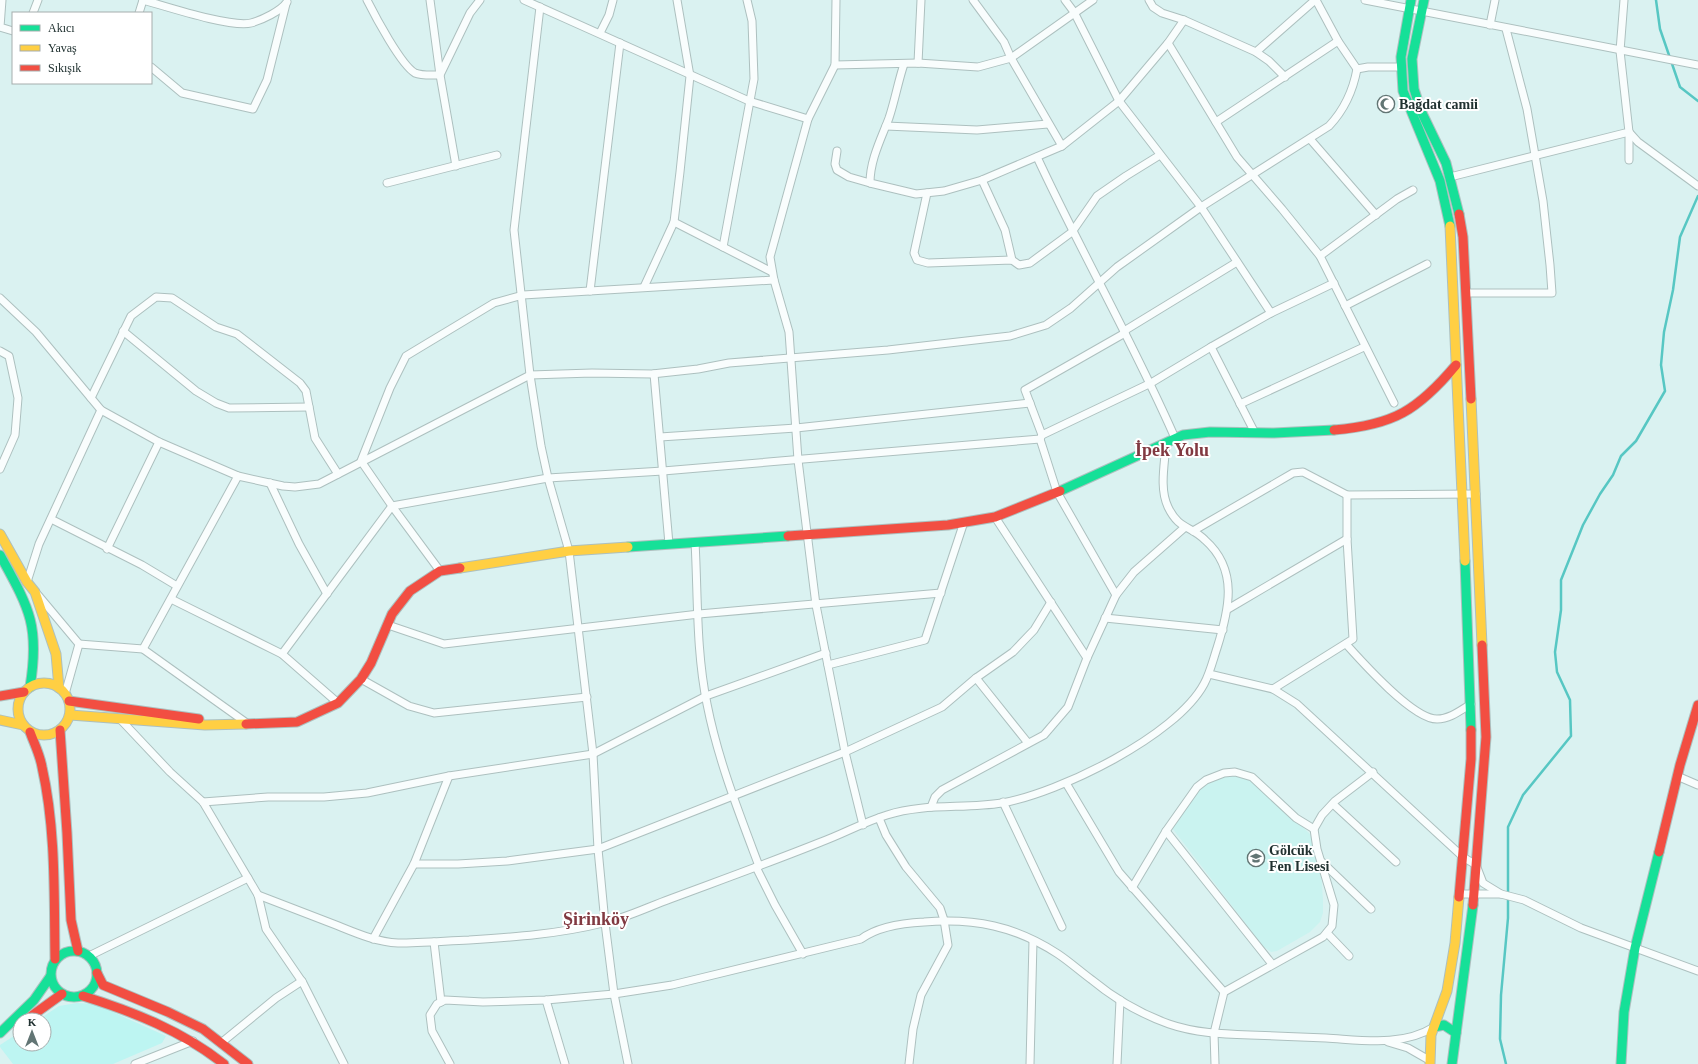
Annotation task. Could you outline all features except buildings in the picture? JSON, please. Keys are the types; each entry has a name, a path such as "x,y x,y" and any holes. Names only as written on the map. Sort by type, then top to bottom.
{"main road":[{"path":"1424,0 1412,68 1413,84 1417,99 1446,164 1457,201 1463,237 1486,737 1474,894 1456,1033 1449,1063"},
{"path":"1410,4 1400,67 1403,92 1433,164 1445,201 1452,256 1471,704 1471,759 1460,894 1450,982 1430,1040 1429,1062 1439,1064"},
{"path":"70,715 205,725 297,722 338,703 361,679 376,653 392,614 410,591 440,571 569,551 948,525 995,517 1057,492 1175,438 1200,433 1255,433 1328,430 1372,424 1389,419 1415,407 1440,384 1456,365"},
{"path":"0,534 35,592 56,654 70,715 60,730 45,736 30,732"},
{"path":"0,555 25,599 31,619 35,659 27,690 18,705 19,719 30,732 42,765 47,793 54,890 56,959"},
{"path":"0,696 27,690 45,683 64,694 237,724"},
{"path":"1621,1064 1624,1012 1636,948 1677,776 1698,705"},
{"path":"0,720 23,725"},
{"path":"60,730 70,868 69,918 73,938 78,951"},
{"path":"0,1034 34,1000 50,977 52,964 56,959 66,952 78,951 89,956 96,965 103,985 168,1012 202,1029 248,1064"},
{"path":"83,996 94,986 98,973"},
{"path":"50,977 57,990 62,994 76,997 83,996 117,1006 193,1041 224,1064"},
{"path":"37,1012 62,994"},
{"path":"1434,1027 1444,1025 1456,1033"},
{"path":"0,1034 12,1028"}],"street":[{"path":"2,0 0,27 12,31"},
{"path":"33,12 38,0"},
{"path":"139,12 143,0 227,22 250,23 275,12 287,2"},
{"path":"367,0 404,63 415,72 428,76 440,75"},
{"path":"430,0 440,75 456,166"},
{"path":"440,75 470,13 480,0"},
{"path":"524,0 600,33 620,44 690,76 749,101 808,119"},
{"path":"600,33 613,0"},
{"path":"644,287 674,222 690,76 677,0"},
{"path":"723,247 754,79 752,21 747,0"},
{"path":"836,0 834,65 808,119 770,258 774,280 789,332 798,460 816,605 845,752 863,825"},
{"path":"918,63 921,0"},
{"path":"973,0 1004,42 1011,58 1062,146"},
{"path":"1065,0 1074,12 1119,101 1201,207 1271,313"},
{"path":"834,65 918,63 978,67 1011,58 1093,0"},
{"path":"1149,0 1153,7 1162,13 1184,20 1256,52 1269,61 1286,77"},
{"path":"0,298 36,332 101,410 159,442 238,476 295,487 318,484 530,376 592,373 654,374 698,369 729,363 1010,336 1046,325 1071,308 1100,281 1201,207 1310,139 1329,126 1339,115 1354,85 1357,68 1338,41 1316,0 1256,52"},
{"path":"1365,0 1410,4 1422,12 1655,58 1698,65"},
{"path":"1490,25 1495,0"},
{"path":"1624,0 1620,51 1629,132 1629,160"},
{"path":"152,68 182,93 253,109 267,80 287,2"},
{"path":"540,7 514,230 523,295 530,376 548,478 569,551 593,754 598,850 605,923 614,994 628,1064"},
{"path":"837,151 835,164 837,170 849,177 916,194 944,191 982,180 1062,146 1119,101 1168,43 1184,20"},
{"path":"1466,293 1552,293 1543,201 1527,109 1506,29"},
{"path":"1216,122 1286,77 1338,41"},
{"path":"1168,43 1237,157 1320,256 1334,282 1364,347 1394,403"},
{"path":"590,290 620,44"},
{"path":"870,183 870,174 877,146 886,126 904,64"},
{"path":"1357,68 1374,66 1400,67"},
{"path":"886,126 977,130 1048,124"},
{"path":"1450,177 1629,132"},
{"path":"1629,132 1638,142 1698,186"},
{"path":"1310,139 1376,215"},
{"path":"387,183 497,155"},
{"path":"982,180 1005,230 1012,260 1018,265 1030,263 1072,232 1097,196 1160,155"},
{"path":"1037,157 1072,232 1100,281 1151,383 1175,438"},
{"path":"1320,256 1413,190"},
{"path":"927,193 914,253 917,260 928,263 1012,260"},
{"path":"674,222 772,272"},
{"path":"1116,595 1057,492 1025,390 1125,332 1237,262"},
{"path":"1345,306 1427,264"},
{"path":"361,461 390,388 406,356 494,303 523,295 774,280"},
{"path":"282,654 392,506 548,478 663,471 798,460 1041,437 1151,383 1271,313 1334,282"},
{"path":"91,398 131,316 146,303 156,297 172,298 216,327 237,334 300,383 306,391 315,438 338,474"},
{"path":"123,331 196,391 216,403 229,408 309,407"},
{"path":"1211,347 1255,433"},
{"path":"1240,404 1364,347"},
{"path":"0,351 9,356 18,398 15,435 0,469"},
{"path":"654,374 669,544"},
{"path":"660,437 796,428 1030,403"},
{"path":"28,582 39,544 101,410"},
{"path":"107,549 159,442"},
{"path":"258,895 373,939 395,943 527,936 605,923 758,867 878,818 904,810 931,807 980,806 1025,798 1066,783 1113,759 1176,717 1196,697 1209,674 1223,630 1228,609 1229,583 1222,564 1209,543 1193,531 1184,528 1173,516 1165,499 1163,481 1166,443"},
{"path":"361,461 440,571"},
{"path":"1193,531 1293,473 1303,472 1347,495 1476,494"},
{"path":"144,649 238,476"},
{"path":"270,483 298,544 327,594"},
{"path":"1273,689 1353,639 1347,539 1347,495"},
{"path":"995,517 1087,658"},
{"path":"51,519 107,549 142,565 177,586"},
{"path":"828,665 924,640 964,522"},
{"path":"931,807 935,797 942,790 1044,734 1068,707 1087,658 1116,595 1134,572 1184,528"},
{"path":"1228,609 1347,539"},
{"path":"695,542 706,696 718,749 732,796 758,867 775,905 803,954"},
{"path":"35,592 79,644 144,649 248,724"},
{"path":"388,625 444,644 699,614 941,593"},
{"path":"171,599 282,654 338,703"},
{"path":"414,864 458,864 506,861 598,850 845,752 934,711 976,678 1013,652 1034,630 1051,602"},
{"path":"1105,618 1223,630"},
{"path":"64,694 79,644"},
{"path":"1346,644 1380,680 1416,711 1428,718 1445,718 1471,704"},
{"path":"203,802 268,797 324,797 367,793 449,776 593,754 706,696 826,652"},
{"path":"1209,674 1273,689 1307,711 1463,857 1476,865 1483,883 1501,894"},
{"path":"976,678 1028,743"},
{"path":"361,679 409,706 434,713 587,698"},
{"path":"120,719 170,772 203,802 258,895 266,929 302,981 344,1064"},
{"path":"1132,888 1166,831 1197,787 1210,778 1229,772 1252,777 1296,818 1314,829"},
{"path":"1215,1064 1214,1033 1224,992 1272,964 1317,941 1332,926 1334,905 1314,834 1314,829 1322,815 1333,804 1373,772"},
{"path":"373,939 414,864 449,776"},
{"path":"1677,776 1698,785"},
{"path":"1066,783 1119,872 1224,992"},
{"path":"1003,802 1062,927"},
{"path":"1333,804 1396,862"},
{"path":"878,818 886,835 906,867 933,897 940,908 944,920 948,945 921,995 913,1029 909,1064"},
{"path":"1166,831 1272,964"},
{"path":"1321,860 1371,909"},
{"path":"89,956 248,878"},
{"path":"1460,894 1501,894 1514,897 1536,905 1581,928 1698,971"},
{"path":"450,1064 432,1031 430,1015 437,1004 446,1000 483,1002 546,1000 614,994 672,985 861,939 870,932 916,922 944,920 986,923 1016,932 1058,954 1120,1000 1168,1024 1184,1029 1214,1033 1386,1041 1419,1034 1434,1027"},
{"path":"1327,932 1349,956"},
{"path":"1030,1064 1033,940"},
{"path":"434,942 441,1002"},
{"path":"220,1043 270,1003 302,981"},
{"path":"546,1000 565,1064"},
{"path":"1117,1064 1120,1000"},
{"path":"135,1064 193,1041"},
{"path":"1386,1041 1408,1048 1429,1062"}],"shaded area":[{"name":"Gölcük Fen Lisesi","path":"1231,775 1248,779 1256,784 1310,834 1321,869 1323,913 1320,922 1310,932 1277,951 1271,952 1263,946 1172,828 1197,791 1214,779"},
{"path":"77,1003 95,1004 166,1036 162,1043 113,1064 13,1064 0,1047 0,1045 12,1037 12,1052 52,1052 52,1012 50,1012 59,1006"}],"waterway":[{"path":"1656,0 1660,29 1680,87 1698,101"},
{"path":"1506,1064 1500,1039 1501,995 1508,918 1508,827 1523,795 1571,736 1570,700 1557,672 1555,652 1561,610 1561,580 1583,525 1600,494 1613,475 1621,456 1636,441 1665,391 1661,365 1664,332 1673,290 1680,237 1698,196"}],"traffic: fast":[{"path":"1411,0 1401,57 1403,91 1440,181 1450,226"},
{"path":"1424,0 1412,59 1414,89 1421,111 1446,163 1459,214"},
{"path":"1060,491 1183,435 1210,432 1274,433 1334,430"},
{"path":"628,547 788,536"},
{"path":"0,555 18,589 30,618 34,648 30,687"},
{"path":"1465,561 1471,730"},
{"path":"1621,1064 1624,1012 1635,948 1659,852"},
{"path":"1452,1064 1473,905"},
{"path":"79,951 91,957 96,965 97,974 96,983 91,991 83,996 69,997 57,991 52,983 51,969 57,957 65,952 79,951"},
{"path":"0,1033 34,1000 50,977"},
{"path":"1434,1027 1444,1025 1456,1033"}],"traffic: slow":[{"path":"1450,226 1465,561"},
{"path":"1471,399 1482,645"},
{"path":"0,534 27,582 35,592 56,654 59,688"},
{"path":"460,568 569,551 628,547"},
{"path":"39,683 49,683 63,690 70,704 70,709 70,714 63,728 49,735 39,735 29,731 22,724 18,714 18,704 22,694 29,687 39,683"},
{"path":"70,715 205,725 246,724"},
{"path":"0,720 23,725"},
{"path":"1430,1064 1431,1035 1447,991 1455,943 1459,897"}],"traffic: jam":[{"path":"1459,214 1463,237 1471,399"},
{"path":"1334,430 1355,428 1373,424 1389,419 1403,412 1417,404 1442,381 1456,365"},
{"path":"788,536 948,525 995,517 1060,491"},
{"path":"246,724 297,722 338,703 361,679 371,663 392,614 410,591 440,571 460,568"},
{"path":"1473,905 1486,737 1482,645"},
{"path":"0,696 24,692"},
{"path":"69,701 199,719"},
{"path":"1659,852 1680,765 1698,705"},
{"path":"60,730 71,920 78,951"},
{"path":"1459,897 1471,759 1471,730"},
{"path":"30,732 41,763 47,790 50,814 54,886 55,959"},
{"path":"97,973 103,985 168,1012 203,1029 248,1064"},
{"path":"37,1012 62,994"},
{"path":"83,996 139,1016 174,1032 208,1052 224,1064"}],"place":[{"name":"Bağdat camii","path":"1386,104"},
{"name":"Gölcük Fen Lisesi","path":"1256,858"}],"district":[{"name":"İpek Yolu","path":"1172,450"},
{"name":"Şirinköy","path":"596,919"}]}
